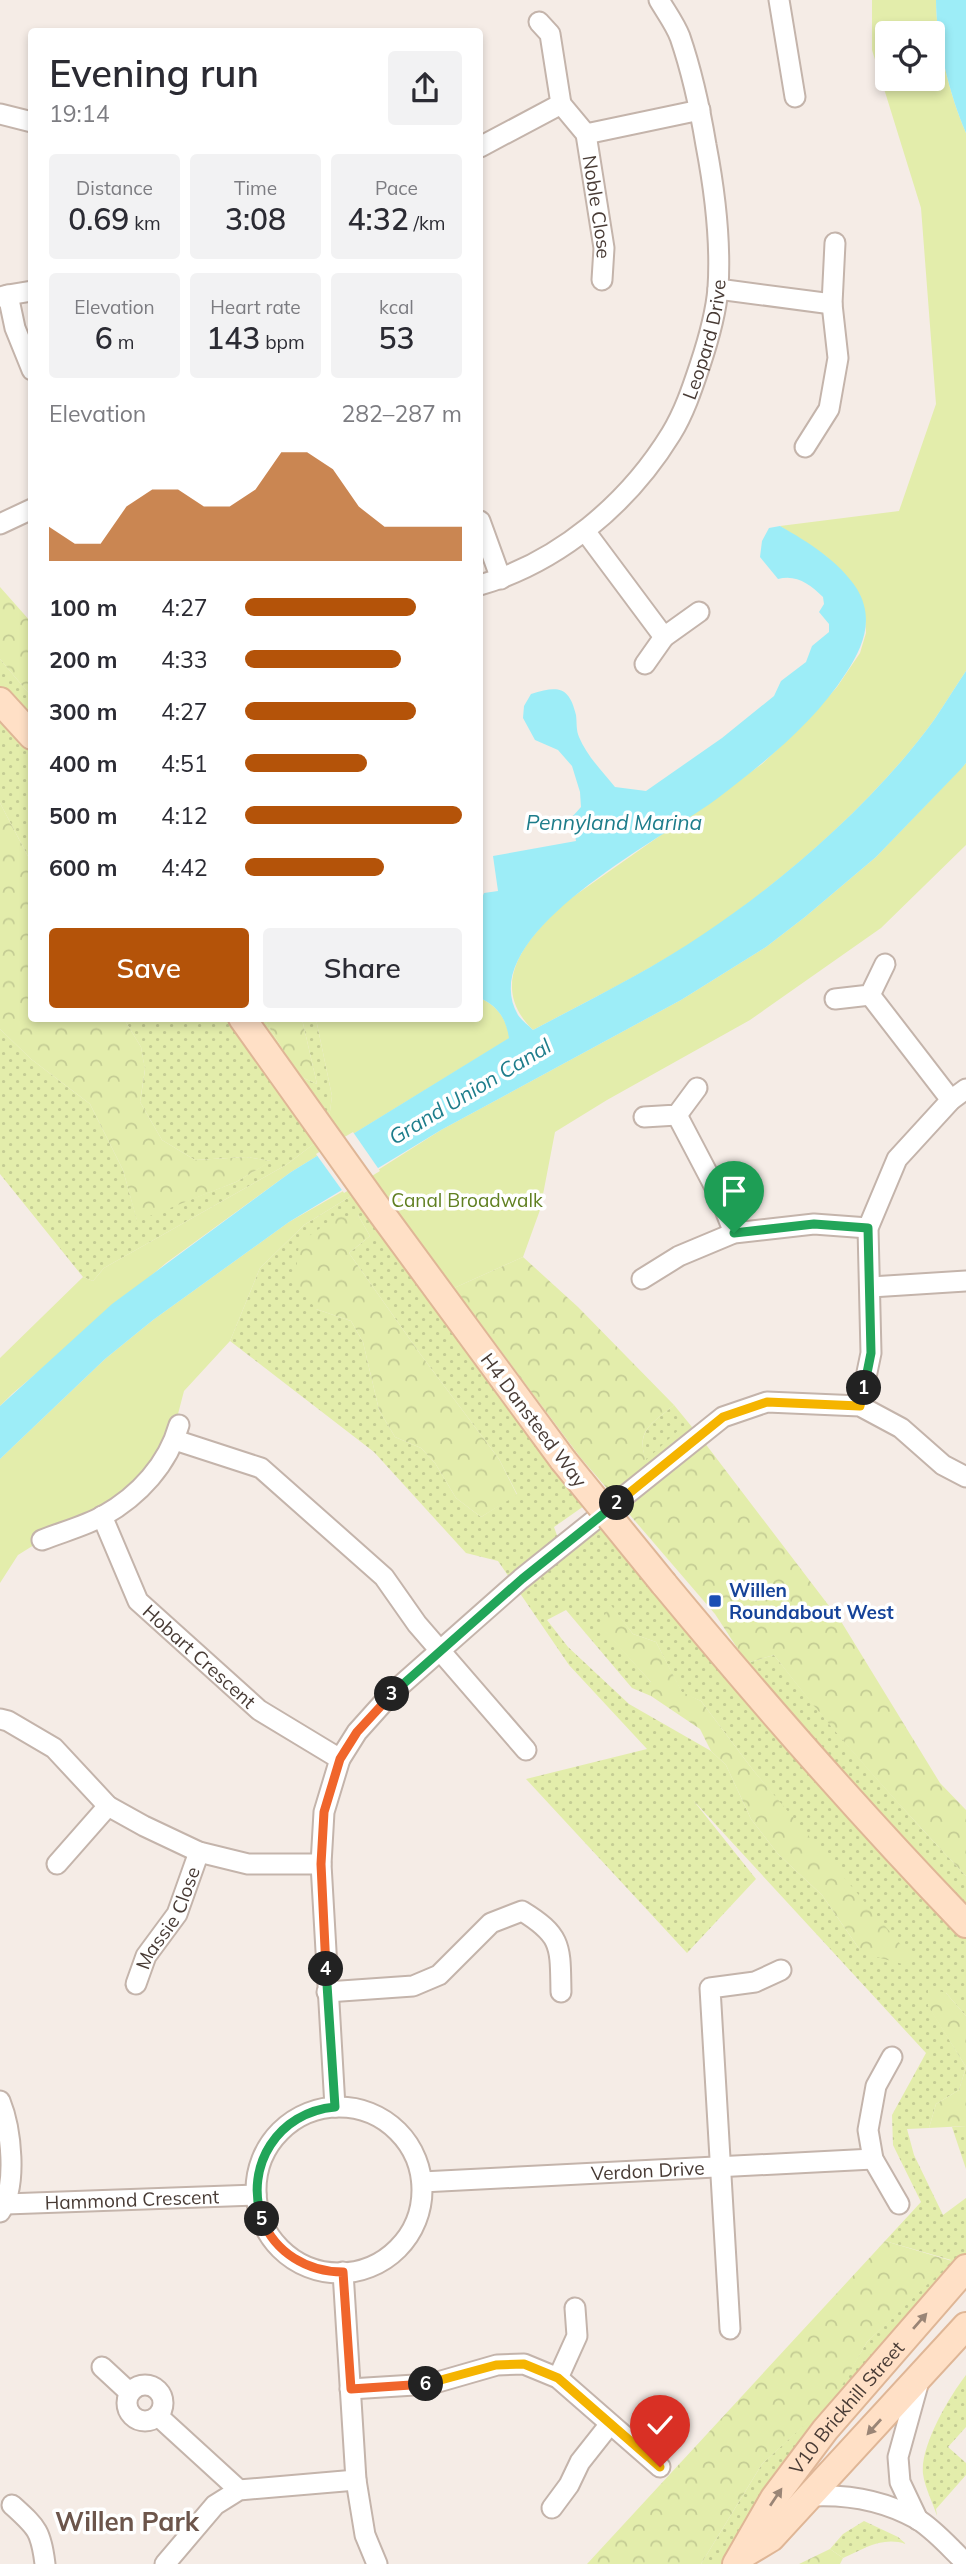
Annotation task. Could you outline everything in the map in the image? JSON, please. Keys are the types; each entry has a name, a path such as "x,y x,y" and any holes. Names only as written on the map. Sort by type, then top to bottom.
{"street":[{"name":"Leopard Drive","path":"483,584 501,579 544,558 585,531 630,489 671,435 686,406 708,344 718,289 715,190 700,110 679,35 659,0"},
{"path":"779,0 795,97"},
{"path":"483,146 561,104 550,34 539,22"},
{"name":"Noble Close","path":"561,104 586,134 604,248 602,280"},
{"name":"Noble Close","path":"586,134 700,110"},
{"path":"0,114 28,121"},
{"path":"805,447 828,409 838,358 832,304 835,243"},
{"path":"718,289 832,304"},
{"path":"28,292 4,296 28,360"},
{"path":"0,523 28,511"},
{"path":"483,529 501,579"},
{"path":"585,531 664,637"},
{"path":"645,664 664,637 699,612"},
{"path":"0,701 28,732"},
{"path":"870,995 885,964"},
{"path":"835,999 870,995"},
{"path":"860,1406 871,1353 868,1228 897,1158 959,1094 870,995"},
{"name":"H4 Dansteed Way","path":"245,1022 387,1222 563,1460 759,1700 872,1826 966,1924"},
{"path":"677,1115 697,1088"},
{"path":"644,1117 677,1115"},
{"path":"677,1115 720,1197 734,1233"},
{"path":"642,1279 678,1256 734,1233 814,1224 868,1228"},
{"path":"871,1287 966,1281"},
{"path":"335,2107 321,1864 324,1812 340,1759 357,1732 392,1693 522,1579 723,1417 767,1402 860,1406 901,1428 943,1465 966,1477"},
{"path":"42,1539 103,1516 131,1497 161,1466 177,1432 261,1468 384,1577 417,1624 526,1750"},
{"name":"Hobart Crescent","path":"103,1516 138,1601 259,1710 340,1759"},
{"name":"Massie Close","path":"0,1719 54,1748 108,1806 199,1852 248,1864 321,1864"},
{"path":"57,1864 108,1806"},
{"name":"Massie Close","path":"136,1984 146,1956 177,1914 199,1852"},
{"path":"327,1992 413,1986 439,1975 491,1923 522,1911 556,1939 560,1953 561,1992"},
{"path":"730,2329 710,1988 755,1982 781,1970"},
{"path":"892,2057 876,2086 868,2130 873,2159 899,2204"},
{"name":"Hammond Crescent","path":"0,2101 10,2140 10,2176 3,2208 256,2195"},
{"path":"335,2107 365,2111 394,2127 406,2140 414,2155 422,2182 422,2198 415,2223 401,2245 380,2262 356,2271 312,2268 284,2251 264,2224 256,2195 260,2164 275,2137 288,2124 303,2115 321,2108 335,2107"},
{"name":"Verdon Drive","path":"422,2182 873,2159"},
{"name":"V10 Brickhill Street","path":"739,2560 774,2498 825,2430 966,2267"},
{"path":"343,2272 356,2480 365,2535 377,2564"},
{"path":"558,2378 577,2336 576,2308"},
{"name":"V10 Brickhill Street","path":"739,2560 771,2538 966,2326"},
{"path":"351,2389 431,2384 496,2365 524,2364 558,2378 660,2467"},
{"path":"102,2368 130,2392"},
{"path":"918,2520 900,2482 898,2457 920,2376"},
{"path":"139,2385 157,2389 163,2406 158,2416 147,2422 130,2415 126,2404 130,2392 139,2385"},
{"path":"158,2416 239,2490"},
{"path":"552,2508 569,2486 580,2462 610,2424"},
{"path":"165,2564 215,2505 239,2490 356,2480"},
{"path":"811,2496 838,2495 873,2500 918,2520 966,2563"},
{"path":"12,2505 35,2526 43,2540 45,2564"}],"green space":[{"path":"872,0 936,0 937,21 875,21 875,60 872,50"},
{"path":"945,68 966,133 966,671 934,720 886,779 798,863 736,912 664,960 533,1030 519,1012 513,995 513,978 518,961 539,929 567,901 762,764 804,724 837,687 860,653 866,633 865,614 827,557 780,526 899,511 936,404 921,208 885,91 945,91"},
{"path":"0,587 28,619 28,692 0,659"},
{"path":"0,659 28,692 28,856 0,803"},
{"name":"Canal Broadwalk","path":"966,763 966,845 881,928 750,1020 555,1132 540,1210 523,1257 454,1288 387,1222 364,1188 304,1225 260,1268 230,1341 184,1391 178,1414 179,1425 131,1497 42,1540 18,1555 0,1583 0,1459 105,1359 153,1320 289,1222 441,1130 681,1000 766,947 876,857"},
{"path":"0,803 28,856 28,1022 126,1022 141,1047 145,1069 140,1102 162,1140 195,1160 246,1157 272,1161 236,1182 137,1221 123,1170 90,1104 31,1059 0,1029"},
{"path":"483,1000 492,1005 506,1025 510,1038 291,1172 166,1263 0,1406 0,1358 83,1277 93,1281 104,1268 286,1165 327,1134 332,1096 317,1022 483,1022"},
{"path":"126,1022 266,1022 299,1076 317,1084 303,1022 317,1022 332,1096 327,1134 286,1165 104,1268 93,1281 83,1277 0,1174 0,1029 31,1059 90,1104 123,1170 137,1220 236,1182 271,1161 246,1157 195,1160 162,1140 140,1102 145,1070 141,1047"},
{"path":"266,1022 303,1022 317,1084 299,1076"},
{"path":"364,1188 594,1499 554,1527 561,1547 606,1513 966,1924 966,2016 946,1993 928,2005 966,2067 959,2090 936,2104 929,2128 907,2129 914,2155 943,2215 966,2198 966,2268 734,2564 701,2564 762,2464 835,2396 867,2342 951,2260 885,2241 921,2202 893,2145 892,2115 926,2053 693,1800 756,1879 687,1953 526,1779 647,1749 569,1665 498,1561 466,1553 374,1452 230,1341 260,1268 304,1225","holes":["358,1215 370,1236 349,1253 499,1459 517,1494 481,1517 456,1498 435,1463 421,1448 395,1437 379,1410 363,1342 351,1321 316,1309","610,1605 633,1634 656,1642 682,1693 701,1701 823,1855 860,1950 822,1895 778,1854 751,1819 726,1765 711,1751 629,1704 568,1647 547,1620 566,1610 632,1688 651,1696 651,1682 601,1626"]},
{"path":"358,1215 370,1236 349,1253 499,1459 517,1495 481,1517 456,1498 435,1463 421,1448 395,1437 379,1410 363,1342 351,1321 316,1309 295,1282 299,1243 336,1217"},
{"path":"523,1257 578,1307 674,1405 653,1422 644,1434 643,1450 646,1460 683,1426 694,1439 701,1438 842,1623 940,1783 966,1810 966,1876 867,1768 774,1655 747,1663 715,1614 580,1457 454,1288"},
{"path":"674,1405 701,1438 646,1461 643,1450 644,1434 653,1422"},
{"path":"610,1604 633,1634 656,1642 682,1692 701,1701 753,1770 913,1959 910,1966 860,1950 822,1895 778,1854 751,1819 726,1765 711,1751 700,1729 651,1696 651,1682 600,1626"},
{"path":"774,1655 867,1768 966,1876 966,1911 887,1827 747,1663"},
{"path":"928,1988 946,1993 966,2016 966,2067 928,2006"},
{"path":"966,2067 966,2126 929,2128 936,2104 959,2090"},
{"path":"966,2126 966,2169 952,2127"},
{"path":"885,2241 952,2261 867,2342 836,2396 762,2464 701,2564 587,2564"},
{"path":"966,2375 966,2427 948,2447 966,2463 966,2475 936,2509 937,2516 924,2479 923,2463 937,2422"},
{"path":"864,2521 898,2537 906,2544 881,2543 843,2558 830,2549 843,2534"},
{"path":"830,2549 843,2558 840,2564 799,2564"}],"water":[{"path":"936,0 966,0 966,133 945,68 945,21 937,21"},
{"path":"780,526 812,546 850,579 865,611 865,632 857,653 846,673 819,709 771,756 718,798 620,862 582,890 547,921 522,952 511,984 518,1015 533,1030 664,959 736,912 829,836 886,779 934,720 966,671 966,763 876,857 766,947 681,1000 441,1130 289,1222 153,1320 105,1359 0,1459 0,1406 112,1304 291,1172 509,1038 500,1014 483,1000 483,896 484,893 498,891 493,856 576,841 572,817 581,807 580,792 572,766 558,750 535,740 523,718 524,706 531,694 555,689 566,693 573,705 577,732 582,744 615,787 646,791 722,738 774,696 781,681 806,662 812,646 829,632 829,624 819,612 824,604 823,597 802,581 778,579 760,557 762,541 769,528"}],"pier":[{"path":"353,1132 380,1171 344,1193 316,1154"}],"place":[{"name":"Willen Roundabout West","path":"715,1601"}],"district":[{"name":"Willen Park","path":"127,2522"}],"route":[{"path":"660,2467 558,2378 524,2364 496,2365 431,2384 351,2389 343,2272 322,2271 297,2261 272,2238 258,2208 257,2178 265,2151 288,2124 312,2111 335,2107 321,1864 324,1812 340,1759 357,1732 392,1693 518,1582 723,1417 767,1402 860,1406 871,1353 868,1228 814,1224 734,1233"}],"water label":[{"name":"Pennyland Marina","path":"614,823"},
{"name":"Grand Union Canal","path":"470,1092"}]}
